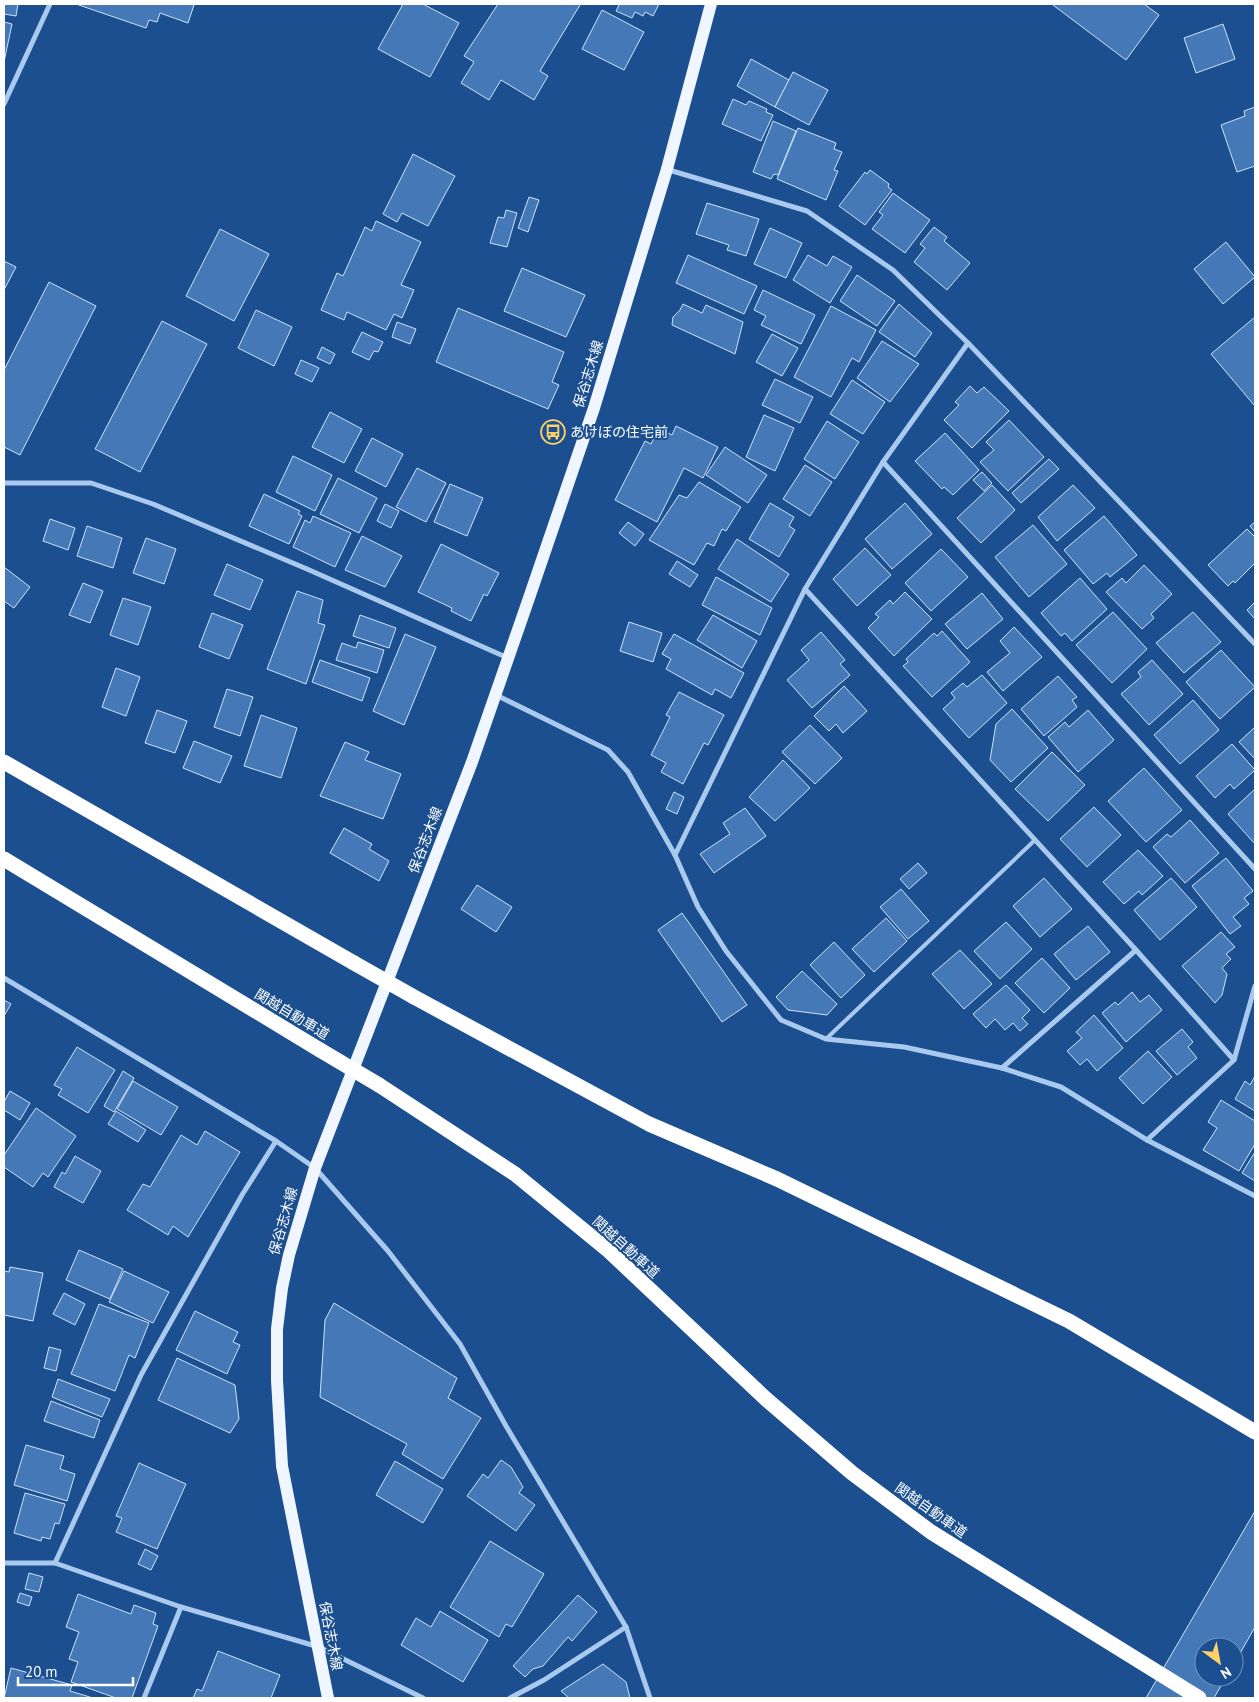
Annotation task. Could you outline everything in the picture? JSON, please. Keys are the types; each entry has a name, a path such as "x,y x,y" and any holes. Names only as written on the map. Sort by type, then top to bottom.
{"highway":[{"path":"4,762 414,997 649,1124 777,1178 1069,1321 1255,1432"},
{"name":"関越自動車道","path":"4,858 379,1085 522,1180 609,1251 766,1399 852,1473 930,1532 1199,1698"}],"main road":[{"name":"保谷志木線","path":"328,1698 282,1466 277,1380 277,1329 282,1288 299,1216 315,1168 472,762 594,408 667,169 711,4"}],"street":[{"path":"4,104 50,4"},
{"path":"667,169 807,211 893,270 968,343 1255,644"},
{"path":"675,855 805,589 883,462 968,343"},
{"path":"883,462 1255,869"},
{"path":"4,483 91,483 153,504 307,568 508,659"},
{"path":"805,589 1136,950 1234,1060"},
{"path":"496,695 608,750 628,772 675,855 698,907 722,944 781,1020 826,1039 904,1047 1002,1068 1061,1087 1147,1140 1255,1196"},
{"path":"1002,1068 1136,950"},
{"path":"4,978 276,1141 315,1168 388,1251 460,1344 506,1426 626,1627 650,1698"},
{"path":"1147,1140 1234,1060 1255,986"},
{"path":"55,1563 141,1375 242,1195 276,1141"},
{"path":"4,1563 55,1563 180,1607 318,1647 423,1698"},
{"path":"144,1698 180,1607"},
{"path":"510,1698 544,1680 626,1627"}],"lane":[{"path":"826,1039 1035,840"}],"building":[{"path":"4,4 18,4 16,16 4,14"},
{"path":"76,4 194,5 188,23 160,13 157,22 149,20 146,28"},
{"path":"403,4 423,4 459,23 430,77 378,49"},
{"path":"498,4 580,5 540,71 548,76 534,100 501,80 489,100 461,83 474,62 464,56"},
{"path":"616,4 659,4 653,16 645,12 643,16 635,12 632,18 616,11 619,5"},
{"path":"1054,4 1144,4 1159,15 1126,60"},
{"path":"602,10 644,32 624,70 582,49"},
{"path":"4,22 12,24 4,62"},
{"path":"1223,24 1235,59 1196,73 1184,38"},
{"path":"751,59 789,80 775,107 737,86"},
{"path":"793,72 828,90 809,125 775,107"},
{"path":"733,99 746,105 749,101 767,109 766,112 773,115 761,141 722,124"},
{"path":"1255,107 1255,166 1237,172 1221,125 1245,116 1244,111"},
{"path":"773,121 796,131 778,175 774,174 771,179 753,172"},
{"path":"798,128 836,143 834,149 842,152 834,170 838,171 826,200 777,179"},
{"path":"413,154 455,176 428,226 402,213 397,222 383,214"},
{"path":"870,170 889,184 888,187 892,190 865,225 839,206 865,172 867,174"},
{"path":"893,193 930,220 905,253 872,229 883,215 879,212"},
{"path":"529,197 539,200 528,232 518,228"},
{"path":"707,203 759,219 746,256 727,250 729,245 696,234"},
{"path":"506,210 517,213 507,247 490,243 498,217 504,218"},
{"path":"376,221 421,242 401,285 414,290 402,318 394,314 386,330 347,312 344,320 321,310 337,273 343,276 365,227 372,231"},
{"path":"934,227 947,237 944,241 970,263 947,290 914,262 925,248 920,244"},
{"path":"770,228 802,243 786,278 754,264"},
{"path":"220,229 269,254 234,321 186,296"},
{"path":"1226,242 1255,277 1223,304 1194,269"},
{"path":"688,255 757,286 744,314 676,283"},
{"path":"808,255 827,266 833,256 852,267 830,303 793,280"},
{"path":"4,261 16,267 4,290"},
{"path":"522,268 585,295 566,337 504,311"},
{"path":"857,275 895,301 877,326 840,301"},
{"path":"49,282 96,306 20,455 4,447 4,370"},
{"path":"763,290 815,315 801,344 761,325 766,316 754,310"},
{"path":"683,304 702,313 706,305 743,322 735,354 672,325 673,317"},
{"path":"899,304 932,333 915,357 879,332"},
{"path":"831,306 876,330 859,362 852,358 831,397 794,377"},
{"path":"458,308 564,352 552,382 559,385 548,409 436,362"},
{"path":"256,310 292,327 274,366 238,348"},
{"path":"1255,317 1255,403 1254,405 1211,354"},
{"path":"162,321 207,344 140,472 95,449"},
{"path":"397,322 416,329 410,344 392,337"},
{"path":"362,332 383,342 378,352 374,351 369,360 352,352"},
{"path":"772,334 798,348 782,376 756,362"},
{"path":"882,341 919,364 890,402 857,378"},
{"path":"322,347 335,354 330,364 317,358"},
{"path":"301,360 319,368 312,382 295,374"},
{"path":"775,379 813,397 800,423 762,405"},
{"path":"852,380 885,402 863,434 830,414"},
{"path":"970,386 977,393 984,387 1009,411 972,448 944,420 959,405 955,402"},
{"path":"330,412 362,429 344,463 312,447"},
{"path":"764,415 794,428 775,471 746,457"},
{"path":"1009,420 1044,457 1008,491 980,462 994,450 986,442"},
{"path":"827,421 859,442 835,479 804,459"},
{"path":"676,426 718,447 703,478 684,468 657,522 615,500 645,441 651,444 659,428 672,435"},
{"path":"945,433 979,470 953,495 944,487 942,489 915,461"},
{"path":"372,438 403,454 386,487 355,471"},
{"path":"725,447 767,475 748,503 706,475"},
{"path":"293,456 332,475 315,511 276,492"},
{"path":"1049,459 1059,469 1021,503 1012,493"},
{"path":"805,465 832,482 810,516 783,499"},
{"path":"417,468 446,483 426,522 396,507"},
{"path":"982,472 992,483 984,491 973,480"},
{"path":"338,478 377,498 359,533 320,514"},
{"path":"699,482 741,507 726,531 722,529 714,546 707,543 694,565 649,540 679,495 687,498"},
{"path":"450,484 483,498 467,536 434,522"},
{"path":"992,485 1015,510 981,543 957,518"},
{"path":"1073,485 1095,508 1057,541 1038,517"},
{"path":"264,494 300,511 298,514 302,516 289,544 249,526"},
{"path":"770,503 794,517 789,526 795,530 779,557 749,539"},
{"path":"905,503 932,534 892,569 865,539"},
{"path":"385,504 399,511 391,528 377,521"},
{"path":"313,516 351,533 335,567 293,547 305,520 310,523"},
{"path":"1104,516 1137,555 1110,577 1107,573 1093,584 1064,550"},
{"path":"50,519 75,528 68,550 43,541"},
{"path":"628,522 644,534 635,546 619,533"},
{"path":"1255,522 1255,532 1250,526"},
{"path":"1033,525 1067,564 1029,597 995,557"},
{"path":"87,526 122,538 113,568 77,556"},
{"path":"1247,529 1255,537 1255,563 1235,583 1233,581 1228,586 1208,565"},
{"path":"362,536 402,556 385,587 345,570"},
{"path":"146,538 176,549 164,584 133,573"},
{"path":"737,539 789,574 771,602 718,569"},
{"path":"441,544 499,573 487,596 484,594 471,621 451,611 452,608 418,592"},
{"path":"865,548 891,575 857,606 833,579"},
{"path":"941,549 968,577 931,611 905,583"},
{"path":"677,561 698,575 690,587 669,574"},
{"path":"227,564 263,580 250,610 214,595"},
{"path":"1144,565 1172,594 1151,614 1154,618 1142,629 1106,592 1122,578 1126,583"},
{"path":"4,567 30,587 14,608 4,601"},
{"path":"716,577 772,608 760,635 702,605"},
{"path":"1080,578 1107,609 1072,641 1065,633 1061,636 1041,613"},
{"path":"83,583 103,591 90,623 69,615"},
{"path":"297,591 323,600 318,623 325,625 306,684 267,669"},
{"path":"905,592 932,619 894,656 868,628 879,617 875,614 890,600 893,604"},
{"path":"982,593 1003,619 967,649 945,624"},
{"path":"123,598 151,607 138,645 110,635"},
{"path":"1255,602 1255,619 1247,610"},
{"path":"1113,612 1147,649 1112,683 1076,645"},
{"path":"1193,612 1221,642 1184,673 1156,643"},
{"path":"212,613 243,625 229,659 199,647"},
{"path":"360,615 396,628 389,648 353,636"},
{"path":"713,615 757,641 742,668 697,640"},
{"path":"629,622 662,633 653,662 620,651"},
{"path":"1014,627 1042,657 1003,691 987,672 1010,653 1000,641"},
{"path":"942,631 970,662 932,697 903,666 908,662 906,659 934,633 937,636"},
{"path":"821,632 845,660 840,664 850,675 812,708 787,680 809,660 801,650"},
{"path":"405,634 436,647 404,725 373,711"},
{"path":"674,634 744,673 731,698 715,689 712,695 666,669 671,659 662,654"},
{"path":"358,642 384,650 377,673 336,660 342,643 356,648"},
{"path":"1221,650 1255,687 1220,719 1186,682"},
{"path":"320,660 370,678 362,701 312,682"},
{"path":"1152,660 1183,694 1149,725 1121,694 1141,677 1138,672"},
{"path":"116,668 140,677 126,716 102,707"},
{"path":"982,675 1007,703 969,738 943,709 955,698 951,693 963,683 967,687"},
{"path":"1058,676 1077,697 1072,700 1077,707 1044,736 1021,709"},
{"path":"844,686 867,711 843,733 836,724 829,731 814,716"},
{"path":"227,689 253,697 240,736 214,727"},
{"path":"679,692 724,715 708,745 704,743 683,784 661,772 666,763 651,755 670,717 666,715"},
{"path":"1193,700 1219,730 1180,764 1154,735"},
{"path":"1012,709 1048,748 1011,782 990,760 996,724"},
{"path":"157,710 187,721 175,753 145,743"},
{"path":"1088,710 1114,740 1078,772 1048,737 1065,722 1069,727"},
{"path":"261,715 297,728 281,778 244,766"},
{"path":"810,725 842,758 815,784 782,752"},
{"path":"1255,727 1255,759 1239,742"},
{"path":"194,741 232,756 220,783 183,768"},
{"path":"345,742 369,752 365,760 401,774 383,819 320,796"},
{"path":"1232,744 1255,770 1234,789 1230,784 1215,798 1196,776"},
{"path":"1052,752 1085,785 1048,821 1015,789"},
{"path":"783,760 810,788 775,821 749,797"},
{"path":"1144,768 1182,810 1146,842 1108,801"},
{"path":"1255,789 1255,844 1228,814"},
{"path":"674,792 684,797 677,814 666,809"},
{"path":"1094,807 1121,835 1087,867 1060,839"},
{"path":"745,808 766,836 714,873 700,854 730,834 723,823"},
{"path":"1190,820 1219,853 1185,883 1153,847 1167,834 1171,837"},
{"path":"344,828 372,844 369,849 389,861 379,881 330,853"},
{"path":"1138,850 1163,876 1142,895 1139,891 1124,904 1103,882"},
{"path":"1226,858 1253,891 1244,898 1249,904 1233,917 1241,926 1230,934 1192,886"},
{"path":"918,863 927,873 909,889 900,879"},
{"path":"1044,878 1072,909 1040,937 1013,906"},
{"path":"1171,878 1197,907 1160,940 1134,910"},
{"path":"477,885 512,907 496,932 461,909"},
{"path":"901,889 929,921 908,939 880,907"},
{"path":"682,913 747,1005 722,1022 658,930"},
{"path":"886,918 907,941 874,972 852,949"},
{"path":"1006,922 1032,949 1000,979 974,951"},
{"path":"1088,926 1110,952 1076,980 1054,954"},
{"path":"1221,932 1235,947 1226,954 1231,959 1222,968 1227,974 1222,995 1215,1003 1182,966"},
{"path":"834,942 865,975 841,998 810,965"},
{"path":"960,950 992,984 964,1009 932,974"},
{"path":"1042,958 1070,988 1044,1013 1015,983"},
{"path":"802,971 837,1004 827,1015 788,1010 776,997"},
{"path":"1006,985 1030,1010 1022,1018 1028,1024 1020,1031 1013,1023 1005,1030 995,1019 986,1028 973,1014"},
{"path":"1132,992 1140,1002 1149,995 1162,1010 1126,1042 1102,1013 1115,1002 1118,1005"},
{"path":"4,1000 11,1004 4,1016"},
{"path":"1094,1015 1123,1048 1097,1071 1087,1059 1080,1065 1067,1051 1082,1038 1076,1032"},
{"path":"1182,1029 1193,1042 1188,1047 1197,1058 1177,1075 1156,1051"},
{"path":"77,1047 115,1070 88,1113 58,1095 62,1089 54,1085"},
{"path":"1148,1051 1172,1077 1143,1104 1119,1078"},
{"path":"123,1071 134,1078 114,1112 104,1106"},
{"path":"1255,1076 1255,1111 1235,1099 1245,1081 1250,1085"},
{"path":"133,1081 178,1107 161,1135 117,1109"},
{"path":"10,1091 30,1103 20,1120 4,1110 4,1102"},
{"path":"1221,1100 1255,1121 1255,1144 1239,1171 1203,1150 1217,1128 1208,1122"},
{"path":"36,1108 76,1136 48,1177 43,1173 33,1187 4,1167 4,1155"},
{"path":"116,1111 146,1130 138,1142 108,1124"},
{"path":"205,1131 240,1152 188,1237 173,1226 168,1235 127,1210 143,1184 150,1187 181,1135 197,1145"},
{"path":"1255,1152 1255,1181 1242,1173"},
{"path":"75,1156 101,1171 83,1203 54,1187 62,1172 65,1174"},
{"path":"79,1250 123,1269 110,1299 66,1280"},
{"path":"10,1267 43,1273 33,1321 4,1315 4,1271 9,1272"},
{"path":"124,1271 169,1292 153,1323 109,1302"},
{"path":"64,1293 85,1304 75,1325 53,1314"},
{"path":"334,1303 457,1378 448,1398 481,1418 443,1479 402,1454 407,1444 320,1397 325,1320"},
{"path":"99,1304 149,1323 135,1358 129,1355 115,1391 71,1374"},
{"path":"195,1311 238,1332 233,1342 240,1345 227,1374 176,1350"},
{"path":"49,1347 61,1350 56,1371 44,1368"},
{"path":"177,1358 235,1385 239,1419 230,1433 158,1400"},
{"path":"58,1379 110,1399 102,1417 52,1397"},
{"path":"51,1401 100,1420 94,1438 44,1421"},
{"path":"26,1445 64,1456 60,1469 75,1474 67,1501 14,1485"},
{"path":"501,1460 511,1467 523,1487 519,1493 535,1505 516,1531 467,1496 483,1474 488,1478"},
{"path":"395,1461 443,1489 423,1523 376,1495"},
{"path":"139,1463 186,1484 157,1549 116,1532 122,1518 116,1516"},
{"path":"25,1493 65,1504 59,1524 55,1523 50,1539 42,1537 41,1541 14,1533"},
{"path":"1255,1511 1255,1627 1244,1646 1244,1637 1194,1637 1194,1687 1220,1687 1214,1698 1146,1698"},
{"path":"490,1541 544,1574 512,1627 506,1624 499,1637 450,1607"},
{"path":"145,1549 158,1556 151,1570 138,1564"},
{"path":"29,1573 43,1577 39,1592 25,1589"},
{"path":"20,1593 32,1597 29,1606 17,1602"},
{"path":"78,1594 131,1614 134,1605 156,1613 153,1624 158,1626 132,1698 116,1698 71,1682 78,1662 69,1659 79,1632 66,1627"},
{"path":"578,1595 597,1612 572,1641 568,1637 543,1666 533,1669 525,1677 513,1666"},
{"path":"440,1611 488,1640 463,1682 401,1645 416,1618 431,1627"},
{"path":"218,1651 280,1675 271,1698 193,1698 197,1689 202,1691"},
{"path":"603,1664 626,1682 630,1698 569,1698 561,1691"},
{"path":"11,1668 72,1685 70,1691 93,1698 4,1698"}],"place":[{"name":"あけぼの住宅前","path":"553,432"}]}
